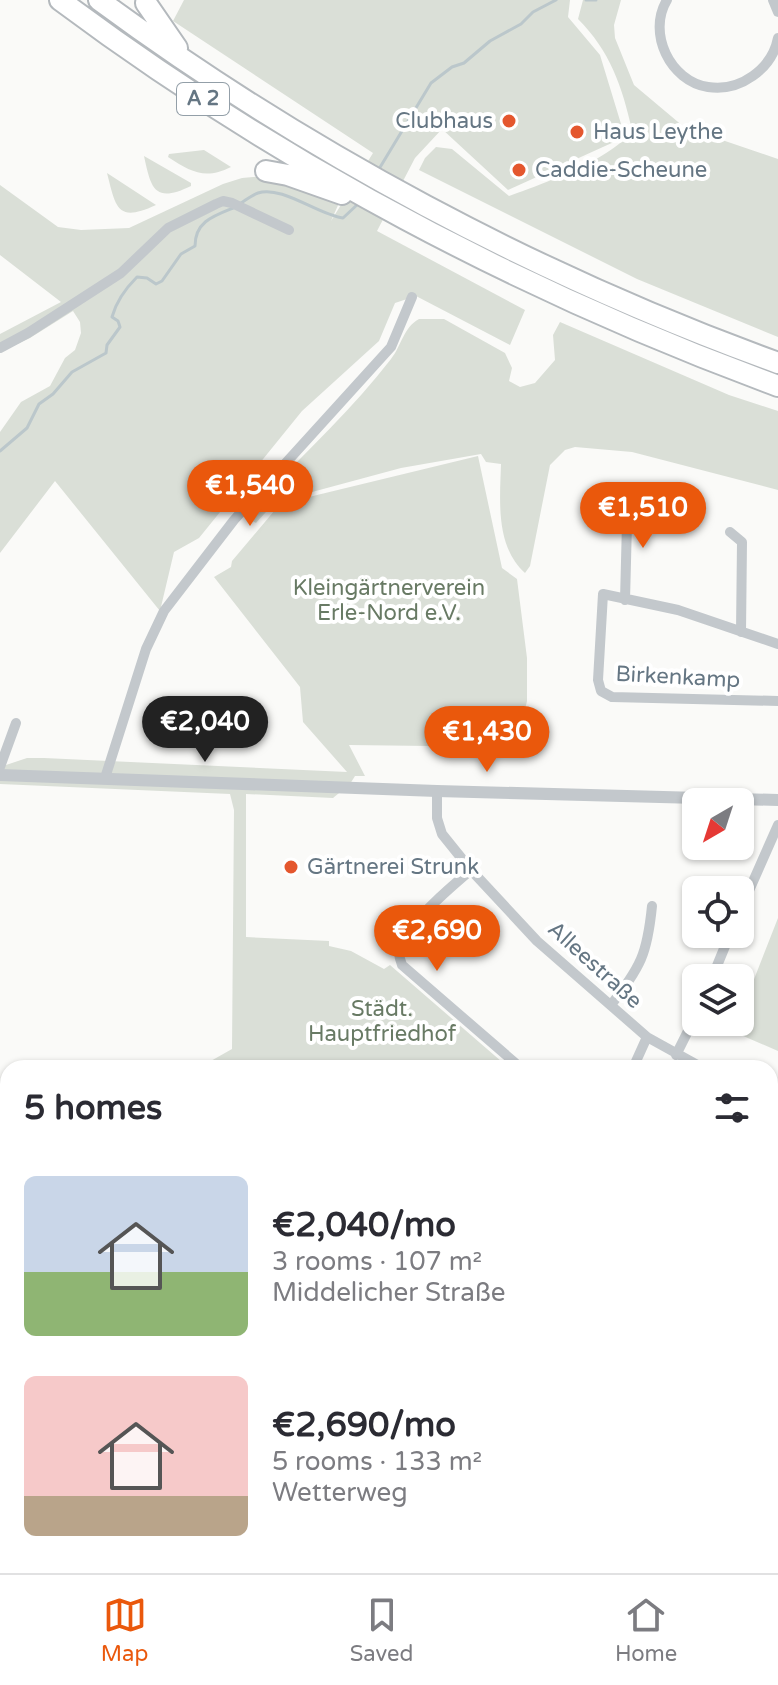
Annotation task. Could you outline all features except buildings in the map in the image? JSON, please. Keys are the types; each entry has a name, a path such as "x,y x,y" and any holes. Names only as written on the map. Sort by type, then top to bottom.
{"highway":[{"name":"A 2","path":"60,0 173,80 350,192"},
{"name":"A 2","path":"99,0 268,114 409,195 631,305 778,363"},
{"path":"146,3 186,61"},
{"path":"266,171 350,192 562,297 717,364 778,386"}],"street":[{"path":"667,0 659,19 662,46 668,59 694,83 721,88 750,79 767,64 778,38"},
{"path":"0,348 121,273 168,228 223,201 289,230"},
{"path":"105,778 146,649 164,611 234,520 391,347 412,297"},
{"path":"621,509 627,523 625,600 678,610 778,644"},
{"path":"730,532 742,542 741,632"},
{"name":"Birkenkamp","path":"625,600 603,594 598,680 601,691 612,697 778,701"},
{"path":"1,762 16,723"},
{"path":"0,775 778,800"},
{"name":"Alleestraße","path":"437,791 437,818 442,834 471,870 537,941 647,1037 686,1060"},
{"path":"754,879 778,825"},
{"path":"471,870 427,910 404,939 399,957 402,965 512,1060"},
{"path":"611,1005 644,956 652,906"},
{"path":"676,1055 686,1036"},
{"path":"637,1060 647,1037"}],"green space":[{"path":"184,0 570,0 568,17 600,55 625,137 508,190 442,129 415,158 377,231 525,310 510,345 416,296 395,303 379,341 302,411 199,538 174,552 160,611 55,481 0,553 0,432 21,402 50,386 65,358 75,350 81,333 80,322 73,311 30,338 0,352 0,334 61,302 0,255 0,185 58,227 81,230 129,228 223,184 265,176 339,203 331,221 373,153 173,21"},
{"path":"583,0 621,0 614,25 615,38 634,85 684,127 778,159 778,337 637,279 419,170 436,147 452,149 509,196 576,169 610,151 623,140 632,130 624,99 607,57 578,19"},
{"path":"204,150 231,167 206,174 184,167 168,157 169,154"},
{"path":"144,156 191,183 191,186 169,193 156,190"},
{"path":"107,173 156,205 133,213 120,209"},
{"path":"419,319 444,319 505,353 512,368 509,381 520,387 535,383 555,360 553,335 560,322 729,395 778,411 778,490 632,452 575,447 565,450 550,465 530,566 525,573 508,550 504,536 500,507 501,464 486,462 481,454 401,468 275,502 256,523 249,519 249,514 266,494 377,377 395,354 409,327"},
{"name":"Kleingärtnerverein Erle-Nord e.V.","path":"478,456 502,568 517,579 527,658 527,701 516,747 349,745 365,776 355,776 333,798 246,794 246,937 329,941 329,946 351,951 384,969 390,965 500,1060 213,1060 232,1049 234,810 230,794 0,784 0,767 27,758 347,772 303,722 300,687 214,577 231,567 232,561 280,504"},
{"path":"778,918 778,1051 743,1036 754,1036 754,979"}],"waterway":[{"path":"379,169 431,83 452,67 464,63 490,41 521,24 533,12 556,0"},
{"path":"586,0 596,0"},
{"path":"241,203 258,193 278,193 343,218 359,203"},
{"path":"0,451 27,428 39,404 53,394 72,372 106,353 107,345 120,327 112,317 114,311 137,277 147,278 156,284 162,281 181,254 195,246 202,226 212,217 233,208"}],"place":[{"name":"Clubhaus","path":"509,121"},
{"name":"Haus Leythe","path":"577,132"},
{"name":"Caddie-Scheune","path":"519,170"},
{"name":"Gärtnerei Strunk","path":"291,867"}],"park label":[{"name":"Städt. Hauptfriedhof","path":"382,1022"}]}
